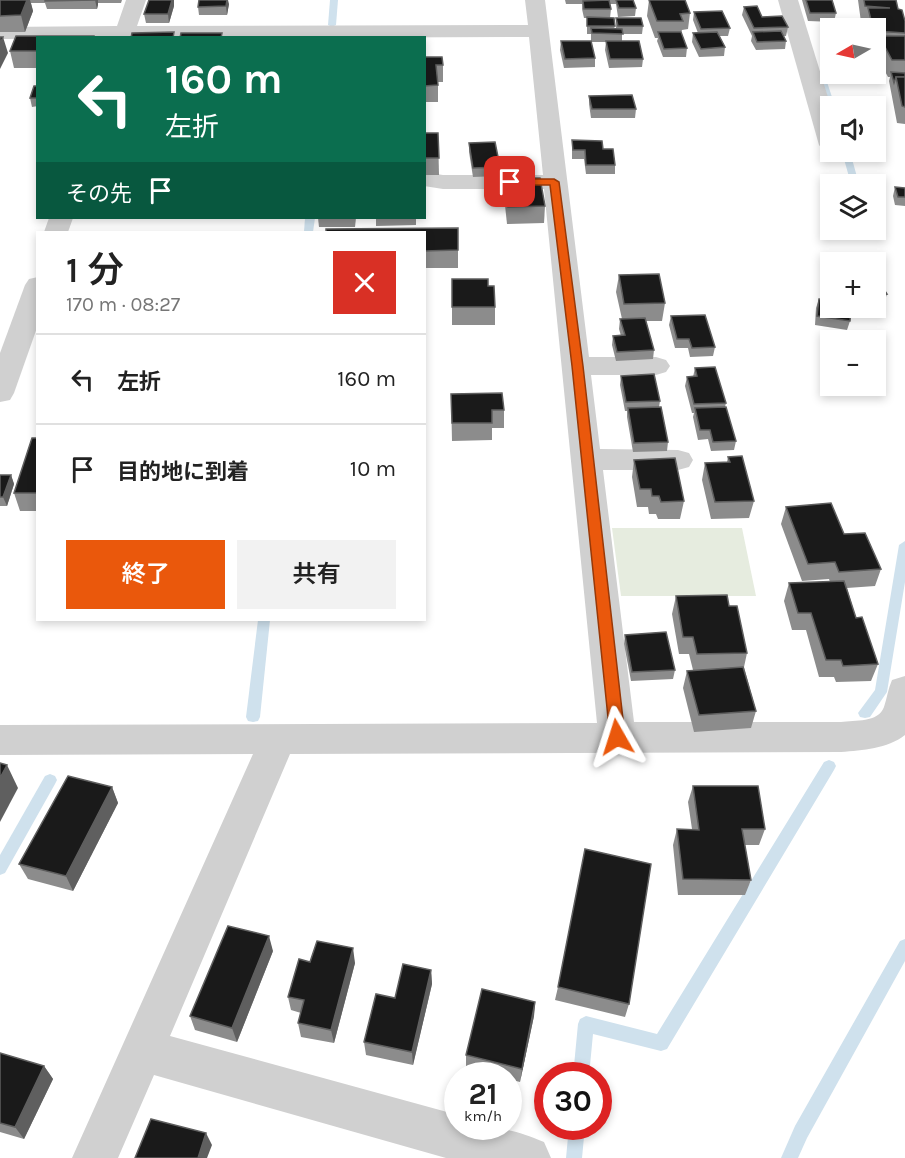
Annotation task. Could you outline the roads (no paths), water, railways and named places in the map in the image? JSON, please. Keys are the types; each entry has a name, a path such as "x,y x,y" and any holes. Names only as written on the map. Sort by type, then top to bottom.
{"street":[{"path":"124,35 136,0"},
{"path":"535,0 617,737"},
{"path":"788,0 820,109"},
{"path":"0,33 124,35 538,32"},
{"path":"426,179 443,182 554,182"},
{"path":"1,387 36,291"},
{"path":"577,366 656,366"},
{"path":"587,459 678,460"},
{"path":"0,740 841,737 871,734 888,729 902,711 905,690"},
{"path":"95,1158 278,740"},
{"path":"142,1050 528,1158"}],"waterway":[{"path":"332,25 334,0"},
{"path":"824,84 828,96"},
{"path":"849,162 852,174"},
{"path":"309,231 310,219"},
{"path":"865,713 881,692 905,545"},
{"path":"253,717 264,621"},
{"path":"582,1062 586,1024 661,1043 829,766"},
{"path":"0,868 50,780"},
{"path":"789,1158 801,1132 905,946"},
{"path":"574,1158 576,1140"}]}
